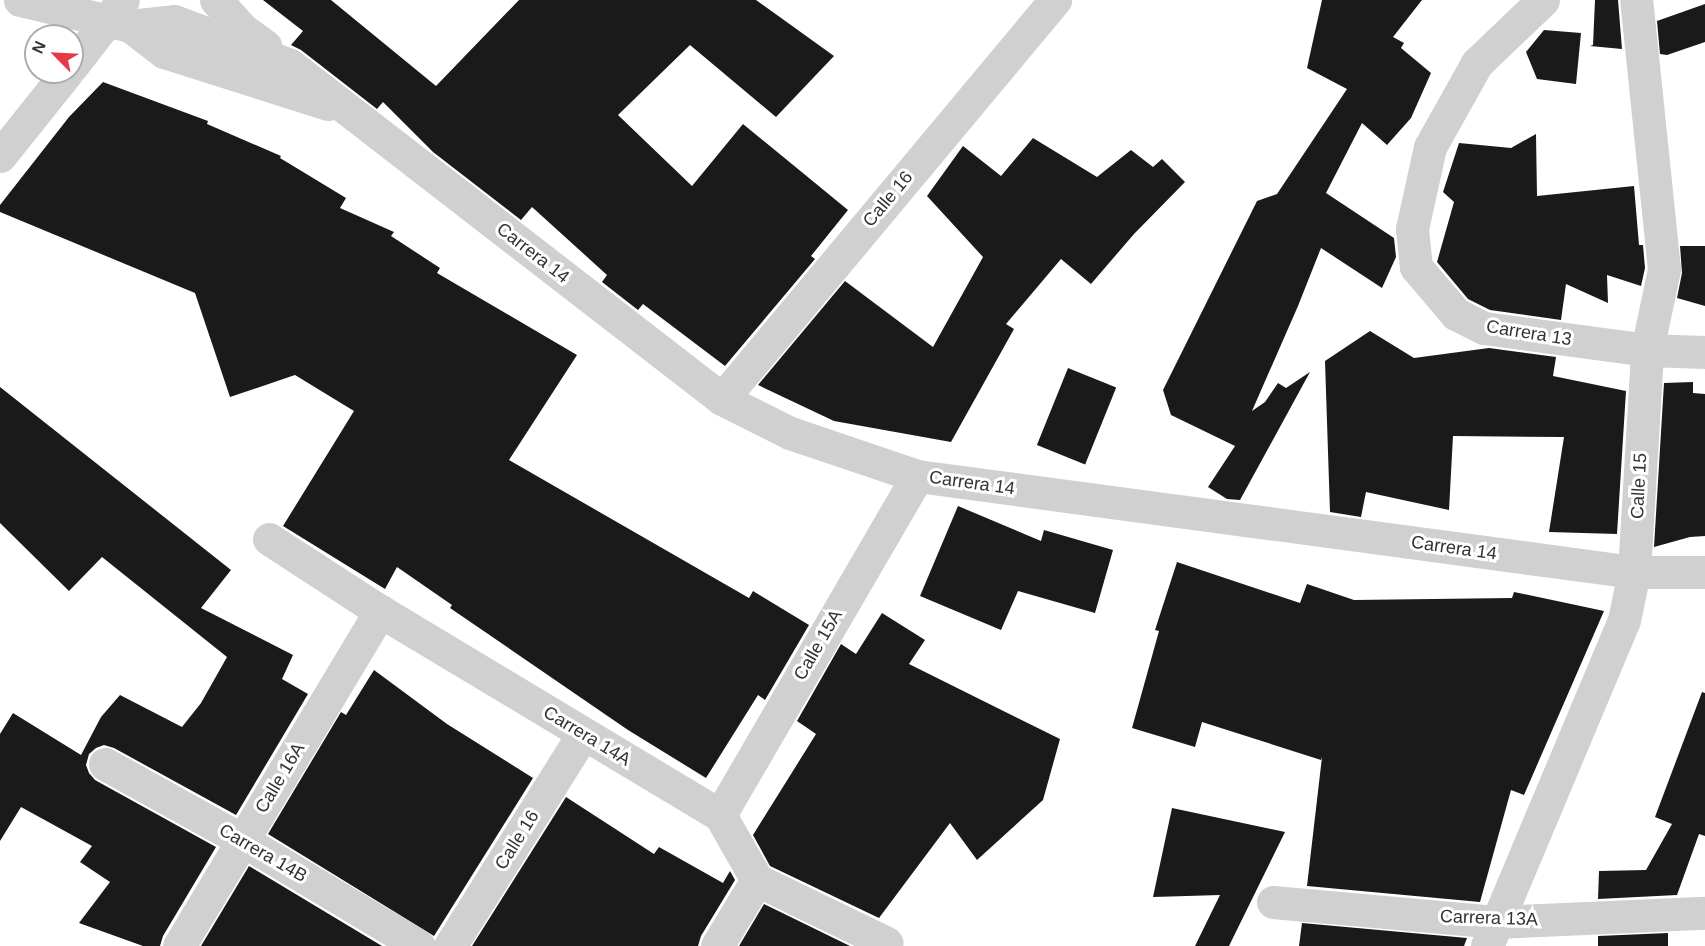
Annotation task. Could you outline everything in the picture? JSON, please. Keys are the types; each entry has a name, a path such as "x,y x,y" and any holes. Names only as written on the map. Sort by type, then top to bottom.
{"street":[{"name":"Carrera 14","path":"20,0 74,6 120,16 174,21 290,65 722,399 790,433 916,476 1634,572 1698,578"},
{"path":"216,0 242,29 290,65"},
{"name":"Calle 16","path":"722,399 1055,0"},
{"name":"Carrera 13","path":"1543,0 1477,63 1430,147 1412,229 1416,267 1456,314 1484,328 1647,350 1705,352"},
{"name":"Calle 15","path":"1491,934 1624,620 1634,572 1647,350 1664,269 1636,0"},
{"name":"Carrera 14","path":"120,16 164,52 347,110"},
{"path":"84,54 120,16"},
{"path":"0,156 57,84"},
{"name":"Calle 15A","path":"720,815 916,476"},
{"name":"Carrera 14A","path":"269,539 380,611 720,815 757,880"},
{"name":"Calle 16A","path":"179,946 380,611"},
{"name":"Calle 16","path":"450,946 583,734"},
{"name":"Carrera 14B","path":"105,764 242,840 419,946"},
{"path":"717,946 757,880 887,943"},
{"name":"Carrera 13A","path":"1273,902 1491,934 1705,913"}],"building":[{"path":"263,0 331,0 436,86 519,0 756,0 834,56 776,117 690,45 618,115 692,186 743,124 848,210 811,256 815,259 725,366 643,304 638,310 602,282 607,275 532,207 521,220 433,152 383,102 377,109 301,50 291,45 303,31"},
{"path":"1322,0 1422,0 1393,37 1404,43 1401,48 1431,73 1411,118 1387,145 1362,123 1326,193 1394,238 1396,257 1382,288 1321,248 1252,411 1265,402 1278,383 1286,388 1310,372 1240,500 1227,499 1208,487 1235,446 1171,415 1163,390 1257,201 1277,194 1347,89 1307,68"},
{"path":"1595,0 1618,0 1622,49 1590,46 1593,45"},
{"path":"1705,4 1705,42 1667,55 1660,54 1657,21"},
{"path":"1544,30 1581,33 1576,84 1537,79 1526,52"},
{"path":"103,82 208,121 207,124 281,156 280,158 346,198 340,208 394,232 391,236 440,268 437,273 577,355 509,460 749,598 753,591 809,625 765,700 758,695 706,778 628,730 450,608 452,605 397,567 385,589 283,526 354,411 295,375 230,397 195,293 0,212 0,205 69,117"},
{"path":"1536,134 1537,196 1634,186 1639,245 1643,245 1645,268 1641,286 1607,275 1608,303 1566,284 1561,320 1490,310 1468,299 1437,262 1454,202 1443,192 1459,143 1511,148"},
{"path":"1033,138 1097,177 1131,150 1153,167 1162,159 1185,182 1134,234 1091,284 1061,259 1006,324 1014,329 951,442 834,421 758,385 845,281 933,347 983,257 927,196 963,146 1001,176"},
{"path":"1680,246 1705,246 1705,306 1677,298 1682,273"},
{"path":"1370,331 1414,358 1489,348 1556,357 1553,376 1626,391 1617,534 1549,532 1564,437 1453,436 1449,510 1366,492 1361,517 1330,512 1325,361"},
{"path":"1068,368 1116,387 1085,464 1037,445"},
{"path":"1693,382 1693,393 1705,394 1705,536 1690,537 1654,547 1664,383"},
{"path":"0,387 231,570 201,608 293,655 282,679 308,694 236,815 114,748 104,745 89,754 86,765 95,780 216,847 163,936 160,946 143,946 79,923 110,882 80,862 92,846 21,807 0,841 0,734 13,713 81,755 101,717 120,695 182,727 201,703 227,657 102,557 69,591 0,523"},
{"path":"958,506 1041,541 1044,530 1113,550 1095,613 1018,591 1001,630 920,596"},
{"path":"1177,562 1300,603 1307,584 1354,600 1512,598 1514,592 1604,611 1524,795 1511,790 1480,902 1307,886 1322,757 1321,760 1202,722 1195,747 1132,728 1159,631 1155,630"},
{"path":"882,613 925,640 909,664 1060,739 1043,800 977,860 950,823 879,918 770,866 753,835 816,734 797,721 841,644 856,654"},
{"path":"374,670 447,724 533,778 434,936 268,834 341,712 346,715"},
{"path":"1702,692 1705,693 1705,836 1699,834 1677,895 1598,899 1599,871 1646,870 1672,824 1655,817"},
{"path":"566,797 654,854 659,847 723,883 730,871 735,880 701,936 698,946 472,946"},
{"path":"1172,808 1285,832 1229,946 1195,946 1220,895 1153,897"},
{"path":"249,866 382,946 201,946"},
{"path":"764,904 850,946 739,946"},
{"path":"1302,923 1467,938 1464,946 1299,946"},
{"path":"1668,933 1668,946 1598,946 1598,936"}]}
